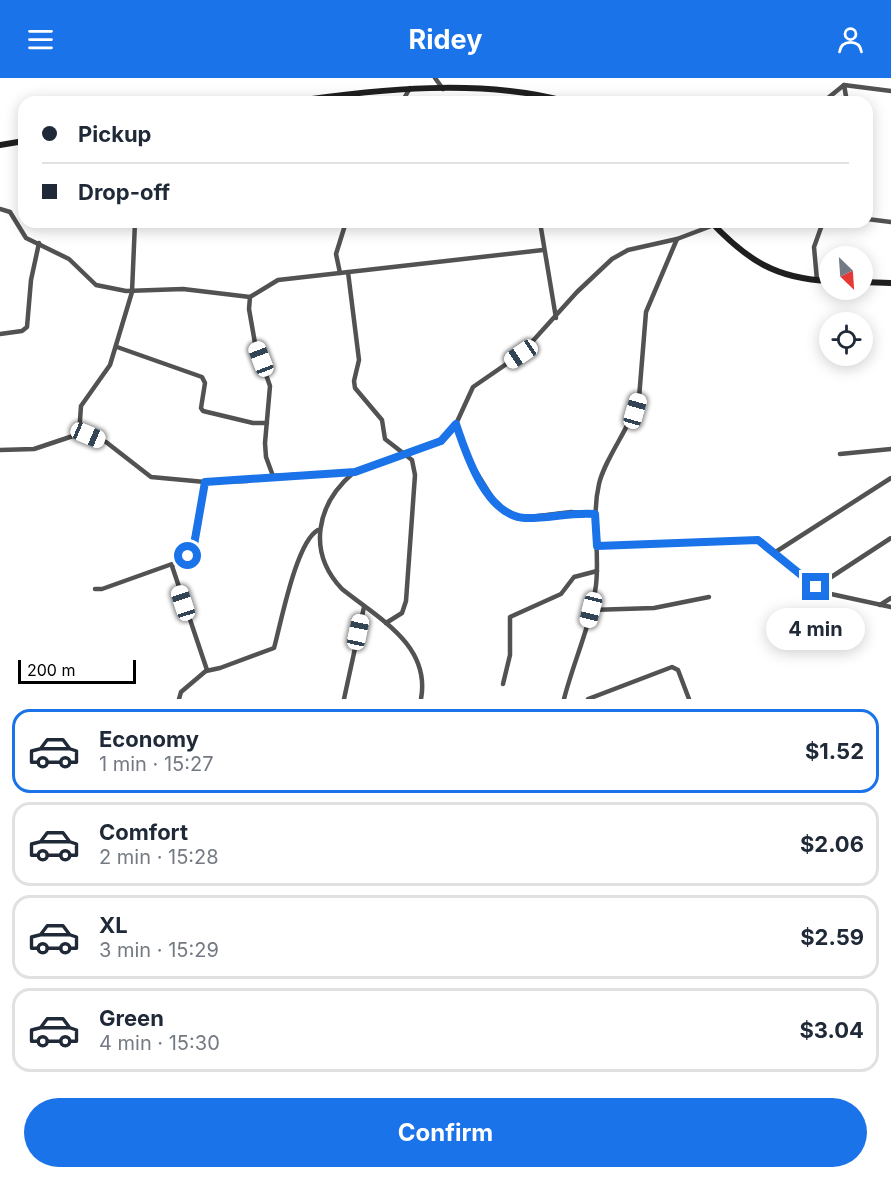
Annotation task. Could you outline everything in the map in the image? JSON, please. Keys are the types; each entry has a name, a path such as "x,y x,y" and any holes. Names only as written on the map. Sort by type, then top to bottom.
{"main road":[{"path":"341,96 410,88 523,92 541,96"},
{"path":"0,145 18,142"},
{"path":"717,228 735,248 763,266 789,275 817,280"},
{"path":"873,282 891,283"}],"street":[{"path":"435,78 443,89"},
{"path":"831,96 844,86 891,91"},
{"path":"844,86 846,96"},
{"path":"405,96 410,88"},
{"path":"0,209 10,212 18,225"},
{"path":"873,220 891,222"},
{"path":"20,228 26,238 69,259 96,285 132,292 183,288 250,297 278,280 543,250"},
{"path":"79,434 81,406 110,366 132,292 135,228"},
{"path":"340,273 336,254 344,228"},
{"path":"541,228 556,318"},
{"path":"0,450 34,449 79,434 106,442 150,477 205,482 247,481 273,476 355,472 441,441 456,424 473,387 521,354 556,318 577,292 612,259 628,250 677,239 703,228"},
{"path":"817,280 814,247 821,228"},
{"path":"564,699 591,610 597,571 595,514 600,479 635,411 642,371 646,312 677,239"},
{"path":"0,334 22,331 27,327 31,280 39,243"},
{"path":"348,272 359,360 354,381 356,388 382,420 385,440 412,460 415,475 406,602 402,613 386,623"},
{"path":"250,297 249,309 255,343 270,386 266,457 273,476"},
{"path":"117,347 202,377 205,383 203,411 253,423 267,423"},
{"path":"456,424 470,462 498,507 522,518 571,512 595,514"},
{"path":"840,454 891,449"},
{"path":"179,699 180,693 206,671 274,648 293,577 307,541 318,530 338,489 355,472"},
{"path":"774,553 891,478"},
{"path":"94,589 102,589 172,564 191,552 205,482"},
{"path":"318,530 321,549 333,578 342,589 404,638 413,652 422,676 421,699"},
{"path":"816,587 891,538"},
{"path":"597,546 754,539 760,541 816,587 831,594 891,607"},
{"path":"172,564 206,671"},
{"path":"503,684 510,655 510,616 555,597 564,591 574,577 597,571"},
{"path":"591,610 654,608 708,597"},
{"path":"880,605 891,598"},
{"path":"344,699 364,607"},
{"path":"588,699 672,667 678,670 689,699"}],"route":[{"path":"188,556 194,545 205,482 247,481 309,473 355,472 441,441 456,424 465,452 491,498 498,507 512,514 522,518 571,512 595,514 597,546 677,545 704,541 758,540 816,587"}]}
